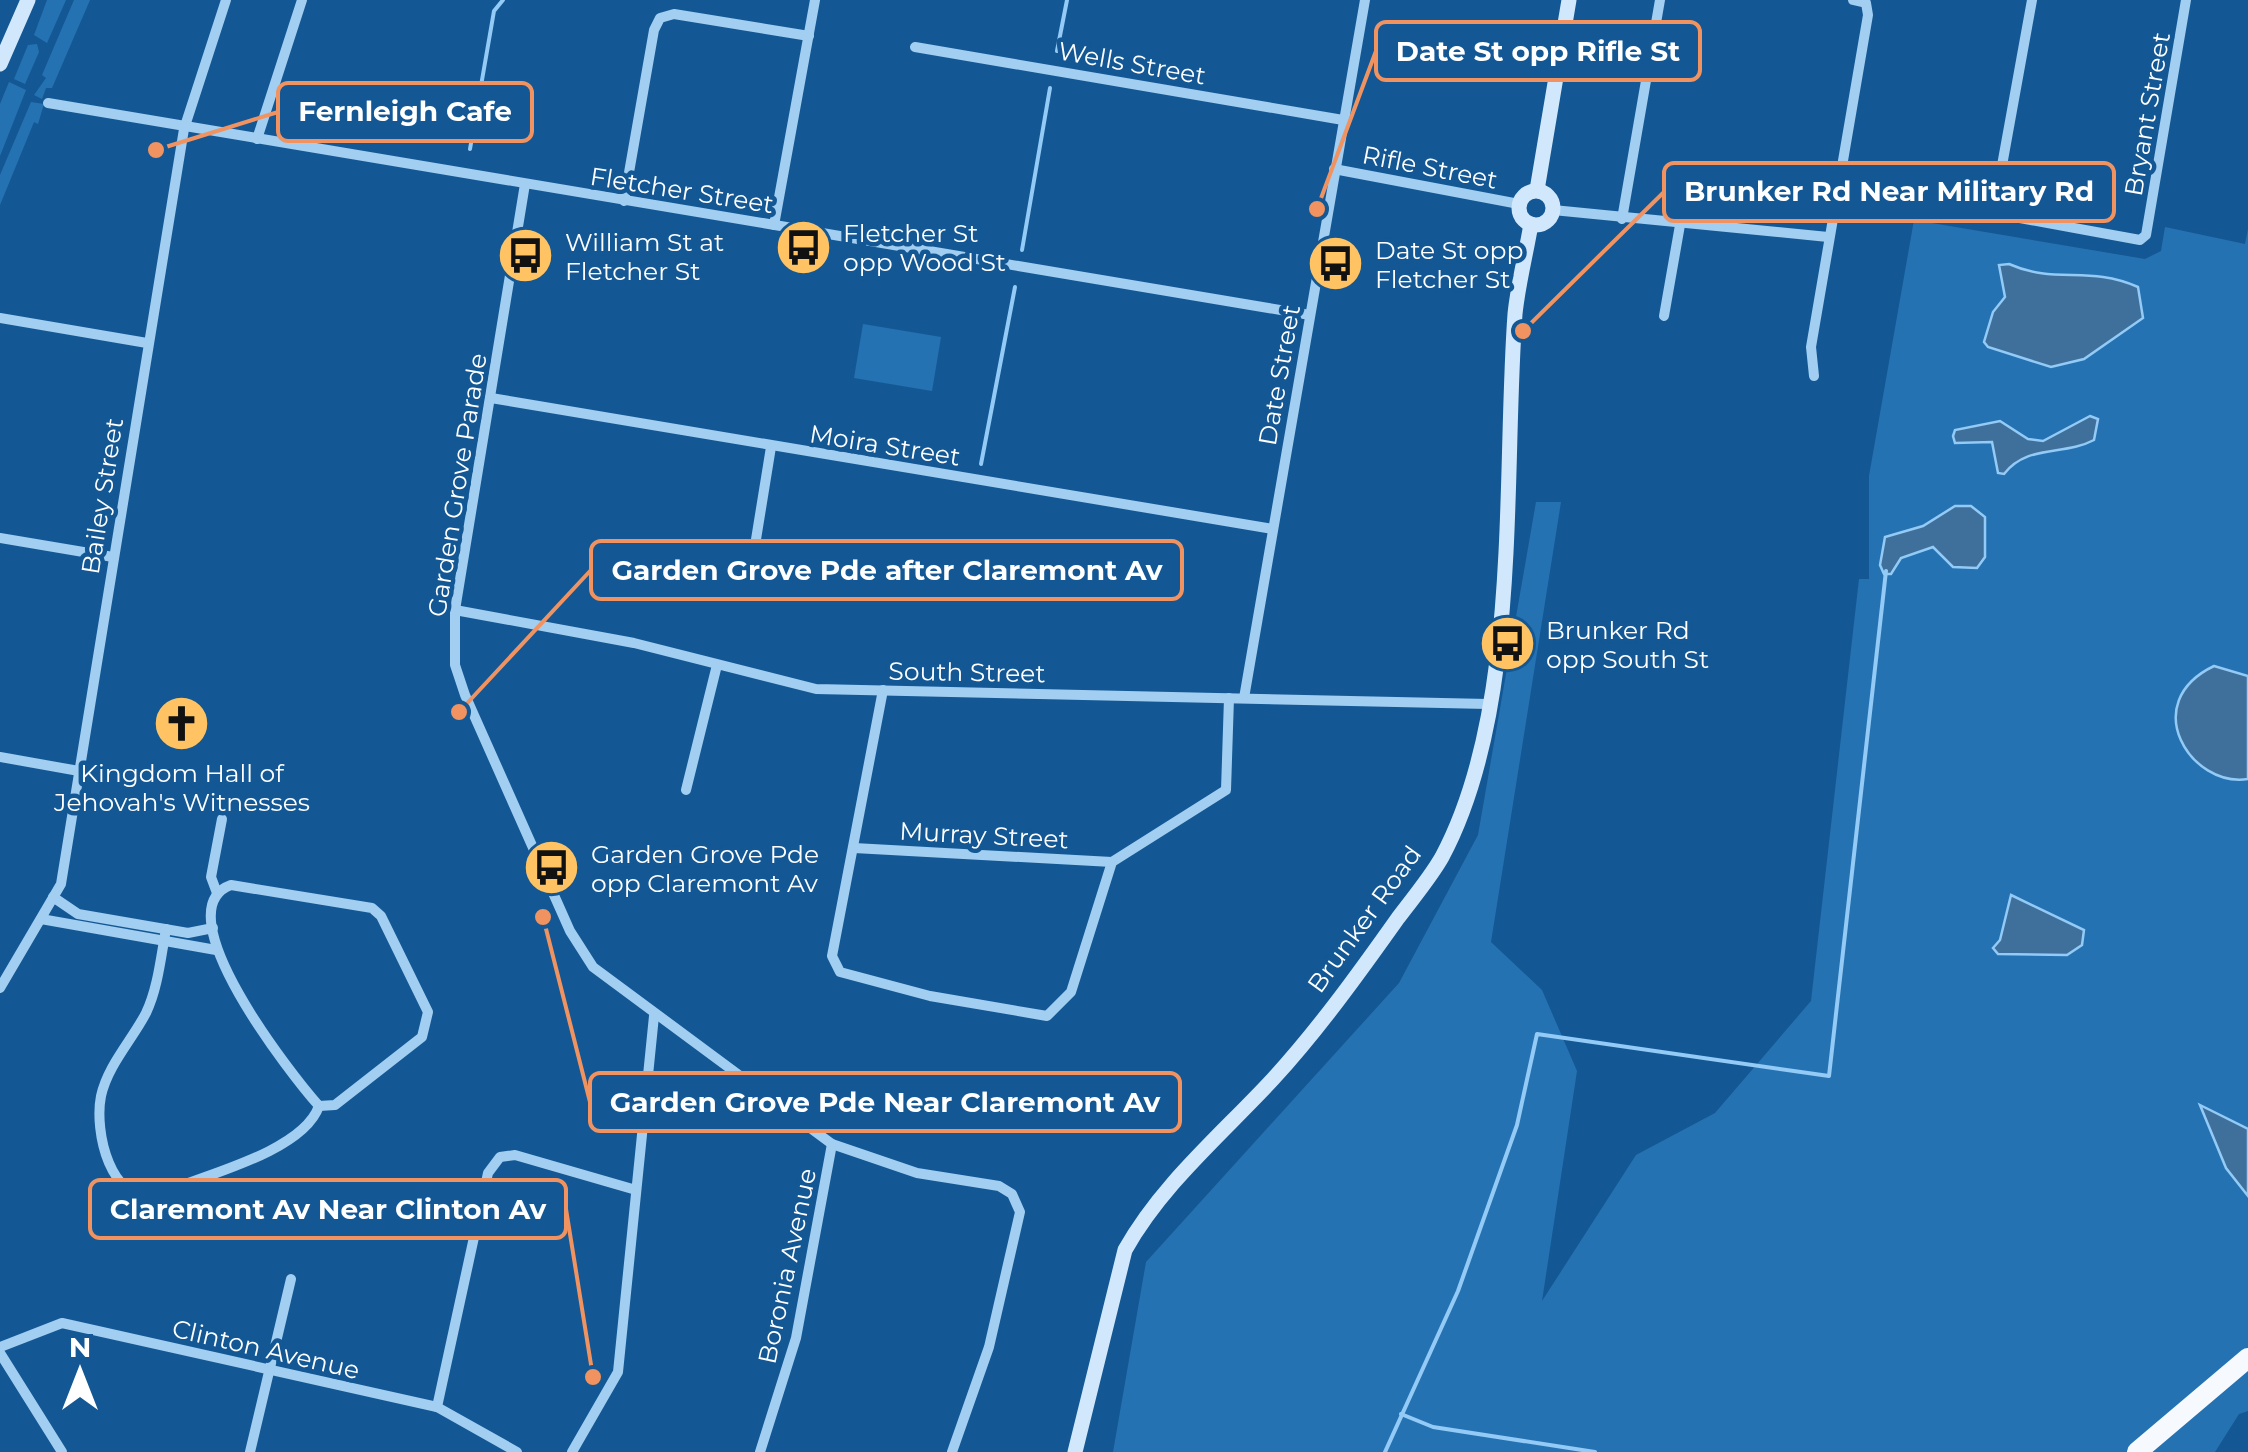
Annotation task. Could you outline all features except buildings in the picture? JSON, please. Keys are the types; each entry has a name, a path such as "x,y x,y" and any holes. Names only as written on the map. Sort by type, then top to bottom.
{"highway":[{"path":"2137,1452 2248,1358"}],"main road":[{"path":"0,64 28,0"},
{"path":"1537,190 1568,0"},
{"path":"1537,190 1549,196 1553,210 1546,222 1531,224 1521,217 1519,204 1525,194 1537,190"},
{"name":"Brunker Road","path":"1075,1452 1125,1250 1140,1224 1178,1177 1275,1077 1373,954 1440,859 1462,812 1488,704 1498,641 1516,308 1531,224"}],"street":[{"name":"Bailey Street","path":"0,988 61,884 184,129 226,0"},
{"path":"257,139 302,0"},
{"path":"774,225 815,0"},
{"name":"Date Street","path":"1244,698 1365,0"},
{"path":"1622,219 1660,0"},
{"path":"1814,376 1810,346 1868,15 1867,2 1853,0"},
{"name":"Bryant Street","path":"2032,0 1998,194 1999,210 2009,216 2130,239 2146,235 2186,0"},
{"path":"624,201 654,30 660,18 674,14 809,36"},
{"name":"Wells Street","path":"915,46 1343,120"},
{"name":"Fletcher Street","path":"48,103 184,129 1310,315"},
{"name":"Rifle Street","path":"1334,169 1519,204"},
{"name":"Garden Grove Parade","path":"525,184 454,610 455,665 465,695 570,931 593,967 654,1016 832,1144 917,1173 999,1186 1018,1203 1020,1212 990,1347 952,1452"},
{"path":"1553,210 1828,238"},
{"path":"1664,316 1680,225"},
{"path":"0,318 147,343"},
{"name":"Moira Street","path":"491,398 1272,529"},
{"path":"752,564 771,447"},
{"path":"0,538 113,557"},
{"name":"South Street","path":"454,610 634,643 816,689 1488,704"},
{"path":"686,790 717,665"},
{"path":"883,690 832,956 840,972 930,996 1047,1016 1072,992 1112,862 1226,790 1229,698"},
{"path":"0,758 78,771"},
{"path":"217,894 212,877 222,818"},
{"name":"Murray Street","path":"854,848 1112,862"},
{"path":"230,886 372,908 388,924 422,996 428,1022 422,1037 335,1106 319,1106 265,1040 216,950 211,907 217,894 230,886"},
{"path":"53,897 78,914 216,950"},
{"path":"41,918 165,935 213,928"},
{"path":"165,935 148,1008 102,1094 101,1128 121,1185 149,1196 282,1145 307,1129 319,1106"},
{"path":"572,1452 618,1372 654,1016"},
{"name":"Boronia Avenue","path":"760,1452 796,1338 832,1144"},
{"path":"437,1407 488,1173 500,1157 515,1155 636,1190"},
{"path":"250,1452 291,1279"},
{"name":"Clinton Avenue","path":"0,1350 62,1323 437,1407 517,1452"},
{"path":"0,1350 62,1452"}],"shaded area":[{"path":"47,0 66,0 47,43 34,35"},
{"path":"74,0 90,0 52,88 46,88 42,99 34,95 46,78 42,75"},
{"path":"37,44 39,52 25,84 14,79 28,45"},
{"path":"9,82 26,90 0,156 0,104"},
{"path":"31,102 44,104 0,205 0,175"},
{"path":"1914,220 2145,259 2161,251 2165,227 2245,244 2248,229 2248,1411 2239,1414 2215,1452 1113,1452 1146,1262 1399,983 1478,835 1536,502 1561,502 1491,942 1542,990 1577,1071 1542,1301 1636,1155 1715,1113 1811,1001 1859,579 1869,579 1869,476"},
{"path":"1999,265 2042,273 2103,277 2138,287 2143,318 2084,359 2051,367 1988,347 1984,342 1993,312 2005,297"},
{"path":"863,324 941,337 932,391 854,378"},
{"path":"2090,416 2098,419 2094,440 2024,458 2004,474 1998,473 1992,442 1955,443 1953,436 1955,430 2000,421 2028,439 2043,441"},
{"path":"1955,506 1971,506 1985,517 1985,557 1977,568 1953,567 1933,547 1901,558 1891,574 1884,574 1880,565 1885,537 1923,526"},
{"path":"2214,666 2248,676 2248,779 2227,778 2208,770 2192,757 2181,740 2176,720 2179,701 2191,682"},
{"path":"2011,895 2084,930 2082,945 2067,955 1998,954 1993,948 2000,940"},
{"path":"2200,1105 2248,1129 2248,1196 2226,1168"}],"waterway":[{"path":"470,149 494,11 503,0"},
{"path":"1057,51 1067,0"},
{"path":"1022,250 1050,88"},
{"path":"981,464 1015,287"},
{"path":"1385,1452 1458,1291 1517,1125 1537,1034 1829,1076 1886,571"},
{"path":"1401,1414 1433,1427 1595,1452"}],"place":[{"name":"Fernleigh Cafe","path":"156,150"},
{"name":"Date St opp Rifle St","path":"1317,209"},
{"name":"Fletcher St opp Wood St","path":"804,247"},
{"name":"William St at Fletcher St","path":"526,256"},
{"name":"Date St opp Fletcher St","path":"1336,264"},
{"name":"Brunker Rd Near Military Rd","path":"1523,331"},
{"name":"Brunker Rd opp South St","path":"1507,644"},
{"name":"Garden Grove Pde after Claremont Av","path":"459,712"},
{"name":"Kingdom Hall of Jehovah's Witnesses","path":"182,724"},
{"name":"Garden Grove Pde opp Claremont Av","path":"552,868"},
{"name":"Garden Grove Pde Near Claremont Av","path":"543,917"},
{"name":"Claremont Av Near Clinton Av","path":"593,1377"}]}
